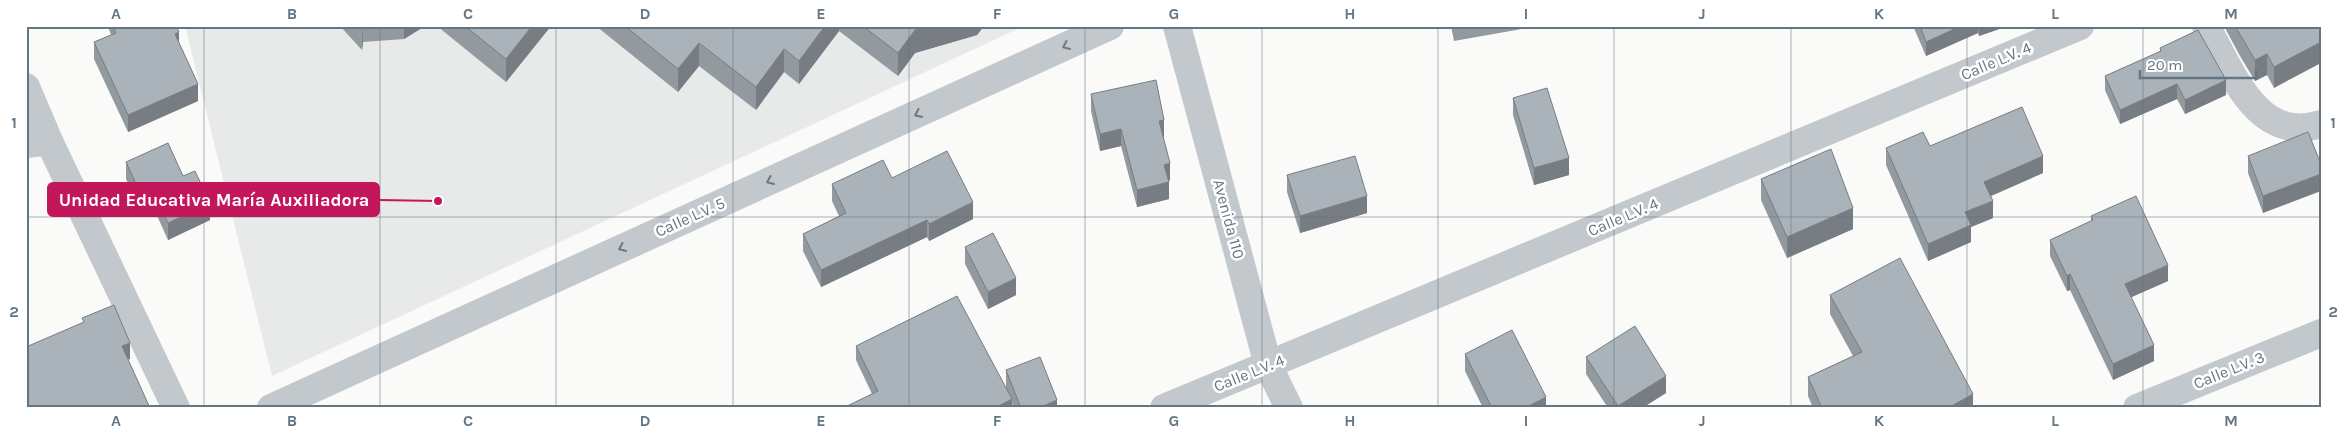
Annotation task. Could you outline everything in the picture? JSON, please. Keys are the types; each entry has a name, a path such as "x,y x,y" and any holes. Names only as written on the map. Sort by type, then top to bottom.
{"street":[{"name":"Calle L.V. 5","path":"270,408 1110,26"},
{"name":"Avenida 110","path":"1177,26 1268,365 1289,408"},
{"name":"Calle L.V. 4","path":"1164,408 2080,26"},
{"path":"2206,26 2252,106 2267,119 2283,126 2306,129 2321,124"},
{"path":"26,87 38,142 176,408"},
{"name":"Calle L.V. 3","path":"2137,408 2321,333"}],"shaded area":[{"path":"185,26 1024,26 272,376"}],"building":[{"path":"113,26 176,26 179,32 175,34 198,84 128,115 94,42 116,33"},
{"path":"465,26 532,26 506,59"},
{"path":"625,26 825,26 799,61 784,49 756,87 699,43 678,69"},
{"path":"863,26 927,26 915,30 898,53"},
{"path":"1920,26 1961,26 1926,42"},
{"path":"2235,26 2321,26 2321,42 2274,67 2267,54 2255,60"},
{"path":"2198,30 2226,80 2185,100 2177,84 2120,110 2105,76 2161,51 2160,48"},
{"path":"1156,80 1164,120 1159,121 1170,163 1164,165 1169,182 1137,190 1121,129 1100,134 1091,94"},
{"path":"1547,88 1569,158 1534,168 1513,98"},
{"path":"2022,107 2043,156 1984,182 1993,201 1965,212 1971,225 1928,244 1886,148 1923,132 1930,146"},
{"path":"2308,132 2321,164 2321,174 2263,196 2248,156"},
{"path":"168,143 183,176 195,171 210,203 168,223 154,192 142,197 126,162"},
{"path":"1831,149 1853,208 1787,237 1761,179"},
{"path":"947,151 973,202 929,224 927,220 821,270 803,234 846,213 832,184 883,160 892,178"},
{"path":"1355,156 1367,196 1300,216 1287,175"},
{"path":"2136,196 2168,265 2125,284 2154,345 2113,364 2070,274 2067,276 2050,240 2093,220 2091,216"},
{"path":"993,233 1016,278 988,292 965,247"},
{"path":"1900,258 1973,394 1948,408 1822,408 1808,377 1862,352 1830,295"},
{"path":"957,296 1012,399 995,408 843,408 878,391 856,346"},
{"path":"114,305 130,343 122,346 150,408 26,408 26,347 84,322 82,318"},
{"path":"1635,326 1666,376 1618,406 1586,357"},
{"path":"1512,330 1546,397 1525,408 1492,408 1465,354"},
{"path":"1040,357 1057,400 1039,408 1021,408 1006,370"}],"place":[{"name":"Unidad Educativa María Auxiliadora","path":"438,201"}]}
